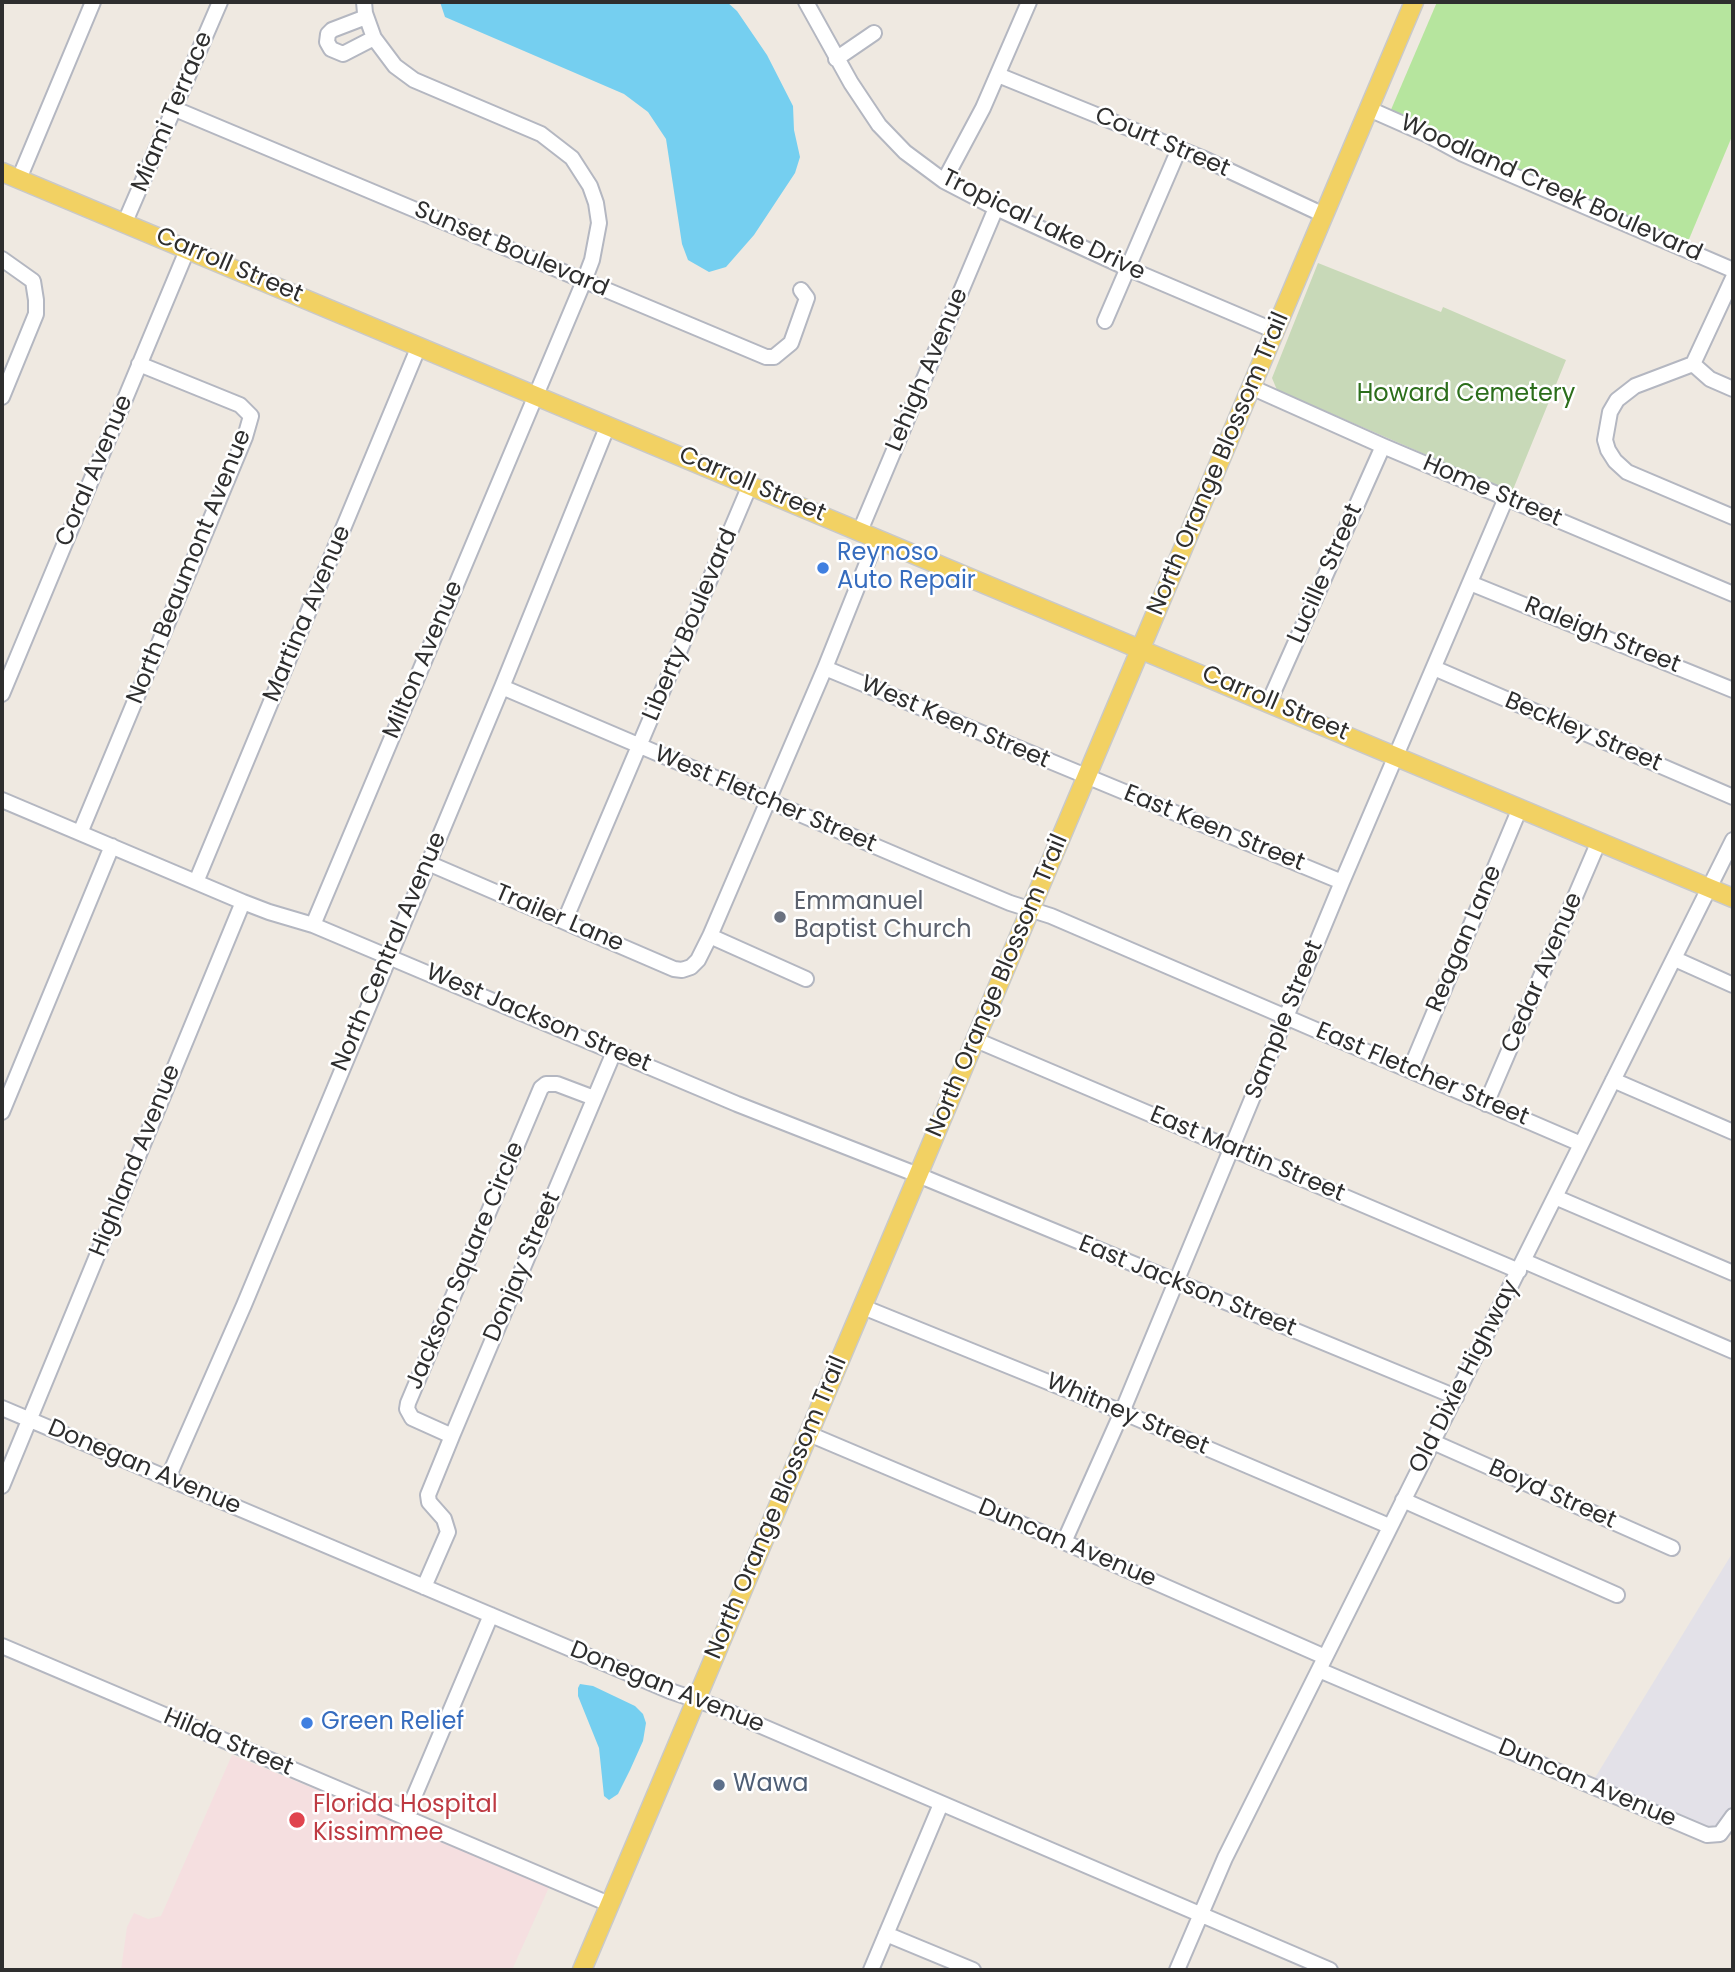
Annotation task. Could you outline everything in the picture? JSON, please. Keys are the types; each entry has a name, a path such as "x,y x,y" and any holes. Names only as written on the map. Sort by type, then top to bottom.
{"main road":[{"name":"North Orange Blossom Trail","path":"582,1970 1414,2"},
{"name":"Carroll Street","path":"2,172 1733,898"}],"street":[{"path":"19,179 93,2"},
{"name":"Miami Terrace","path":"125,222 220,2"},
{"path":"364,2 374,38 395,66 414,80 541,134 572,158 590,186 599,223 592,260 535,394"},
{"name":"Tropical Lake Drive","path":"806,2 836,59 879,125 905,152 944,181 1127,268 1275,331"},
{"path":"944,181 983,108 1029,2"},
{"path":"366,17 332,30 328,34 327,42 331,49 343,54 374,38"},
{"path":"836,59 874,33"},
{"name":"Court Street","path":"998,75 1179,149 1324,215"},
{"name":"Sunset Boulevard","path":"175,109 766,356 774,357 791,343 807,298 801,290"},
{"name":"Woodland Creek Boulevard","path":"1369,109 1463,154 1733,270"},
{"path":"1105,321 1179,149"},
{"name":"Lehigh Avenue","path":"691,967 698,960 710,936 824,668 869,534 996,208"},
{"name":"Coral Avenue","path":"2,694 188,248"},
{"path":"2,259 33,281 36,300 36,314 2,397"},
{"path":"1733,278 1693,364 1635,386 1617,400 1610,412 1605,440 1615,461 1627,472 1733,517"},
{"name":"Martina Avenue","path":"196,881 419,346"},
{"name":"North Beaumont Avenue","path":"80,833 245,438 251,416 240,405 139,364"},
{"path":"1693,364 1710,379 1733,390"},
{"name":"Home Street","path":"1251,387 1383,446 1733,594"},
{"name":"Milton Avenue","path":"313,925 535,394"},
{"name":"North Central Avenue","path":"168,1478 244,1305 502,687 608,425"},
{"name":"Lucille Street","path":"1269,702 1383,446"},
{"name":"Liberty Boulevard","path":"565,920 750,485"},
{"name":"Sample Street","path":"1064,1542 1122,1412 1342,882 1507,498"},
{"name":"Raleigh Street","path":"1470,583 1733,690"},
{"name":"West Keen Street","path":"824,668 1086,777"},
{"name":"Beckley Street","path":"1434,668 1733,797"},
{"name":"West Fletcher Street","path":"502,687 1030,910"},
{"name":"East Keen Street","path":"1086,777 1342,882"},
{"name":"West Jackson Street","path":"2,800 243,902 313,925 614,1052 918,1175"},
{"name":"Reagan Lane","path":"1410,1070 1520,808"},
{"name":"Old Dixie Highway","path":"1177,1970 1225,1858 1733,840"},
{"name":"Cedar Avenue","path":"1486,1104 1599,841"},
{"path":"2,1112 112,846"},
{"name":"Trailer Lane","path":"428,863 674,969 691,967"},
{"name":"Highland Avenue","path":"2,1486 243,902"},
{"name":"East Fletcher Street","path":"1030,910 1059,919 1581,1144"},
{"path":"710,936 806,979"},
{"path":"1675,959 1733,985"},
{"name":"East Martin Street","path":"976,1040 1232,1149 1733,1351"},
{"name":"Donjay Street","path":"452,1436 614,1052"},
{"path":"1613,1080 1733,1132"},
{"name":"Jackson Square Circle","path":"452,1436 412,1418 407,1409 408,1403 538,1093 546,1084 557,1083 594,1098"},
{"name":"East Jackson Street","path":"918,1175 1456,1397"},
{"path":"1555,1197 1733,1273"},
{"name":"Whitney Street","path":"863,1307 1122,1412 1389,1526"},
{"name":"Donegan Avenue","path":"2,1408 670,1692 788,1737 1331,1970"},
{"name":"Duncan Avenue","path":"809,1434 1064,1542 1322,1663 1707,1835 1720,1834 1733,1816"},
{"path":"424,1587 448,1532 444,1519 429,1502 428,1495 452,1436"},
{"name":"Boyd Street","path":"1433,1442 1672,1548"},
{"path":"1403,1500 1617,1595"},
{"path":"405,1818 491,1615"},
{"name":"Hilda Street","path":"2,1646 610,1905"},
{"path":"871,1970 941,1804"},
{"path":"886,1934 973,1970"}],"shaded area":[{"path":"1733,1552 1733,1805 1726,1821 1718,1829 1708,1829 1593,1781"},
{"name":"Florida Hospital Kissimmee","path":"232,1755 550,1885 512,1970 121,1970 127,1927 134,1913 148,1919 161,1916"}],"green space":[{"path":"1437,2 1733,2 1733,134 1687,244 1465,149 1390,112"},
{"name":"Howard Cemetery","path":"1318,263 1441,312 1443,307 1566,360 1512,492 1277,390 1272,378"}],"water":[{"path":"440,2 727,2 737,11 767,55 793,106 794,130 800,157 795,173 754,235 726,267 709,272 688,260 682,244 666,139 648,112 624,94 445,17"},
{"path":"580,1684 593,1686 635,1706 643,1714 646,1723 643,1741 630,1770 618,1794 609,1800 604,1796 599,1748 578,1696"}],"place":[{"name":"Reynoso Auto Repair","path":"823,568"},
{"name":"Emmanuel Baptist Church","path":"780,917"},
{"name":"Green Relief","path":"307,1723"},
{"name":"Wawa","path":"719,1785"},
{"name":"Florida Hospital Kissimmee","path":"297,1820"}]}
